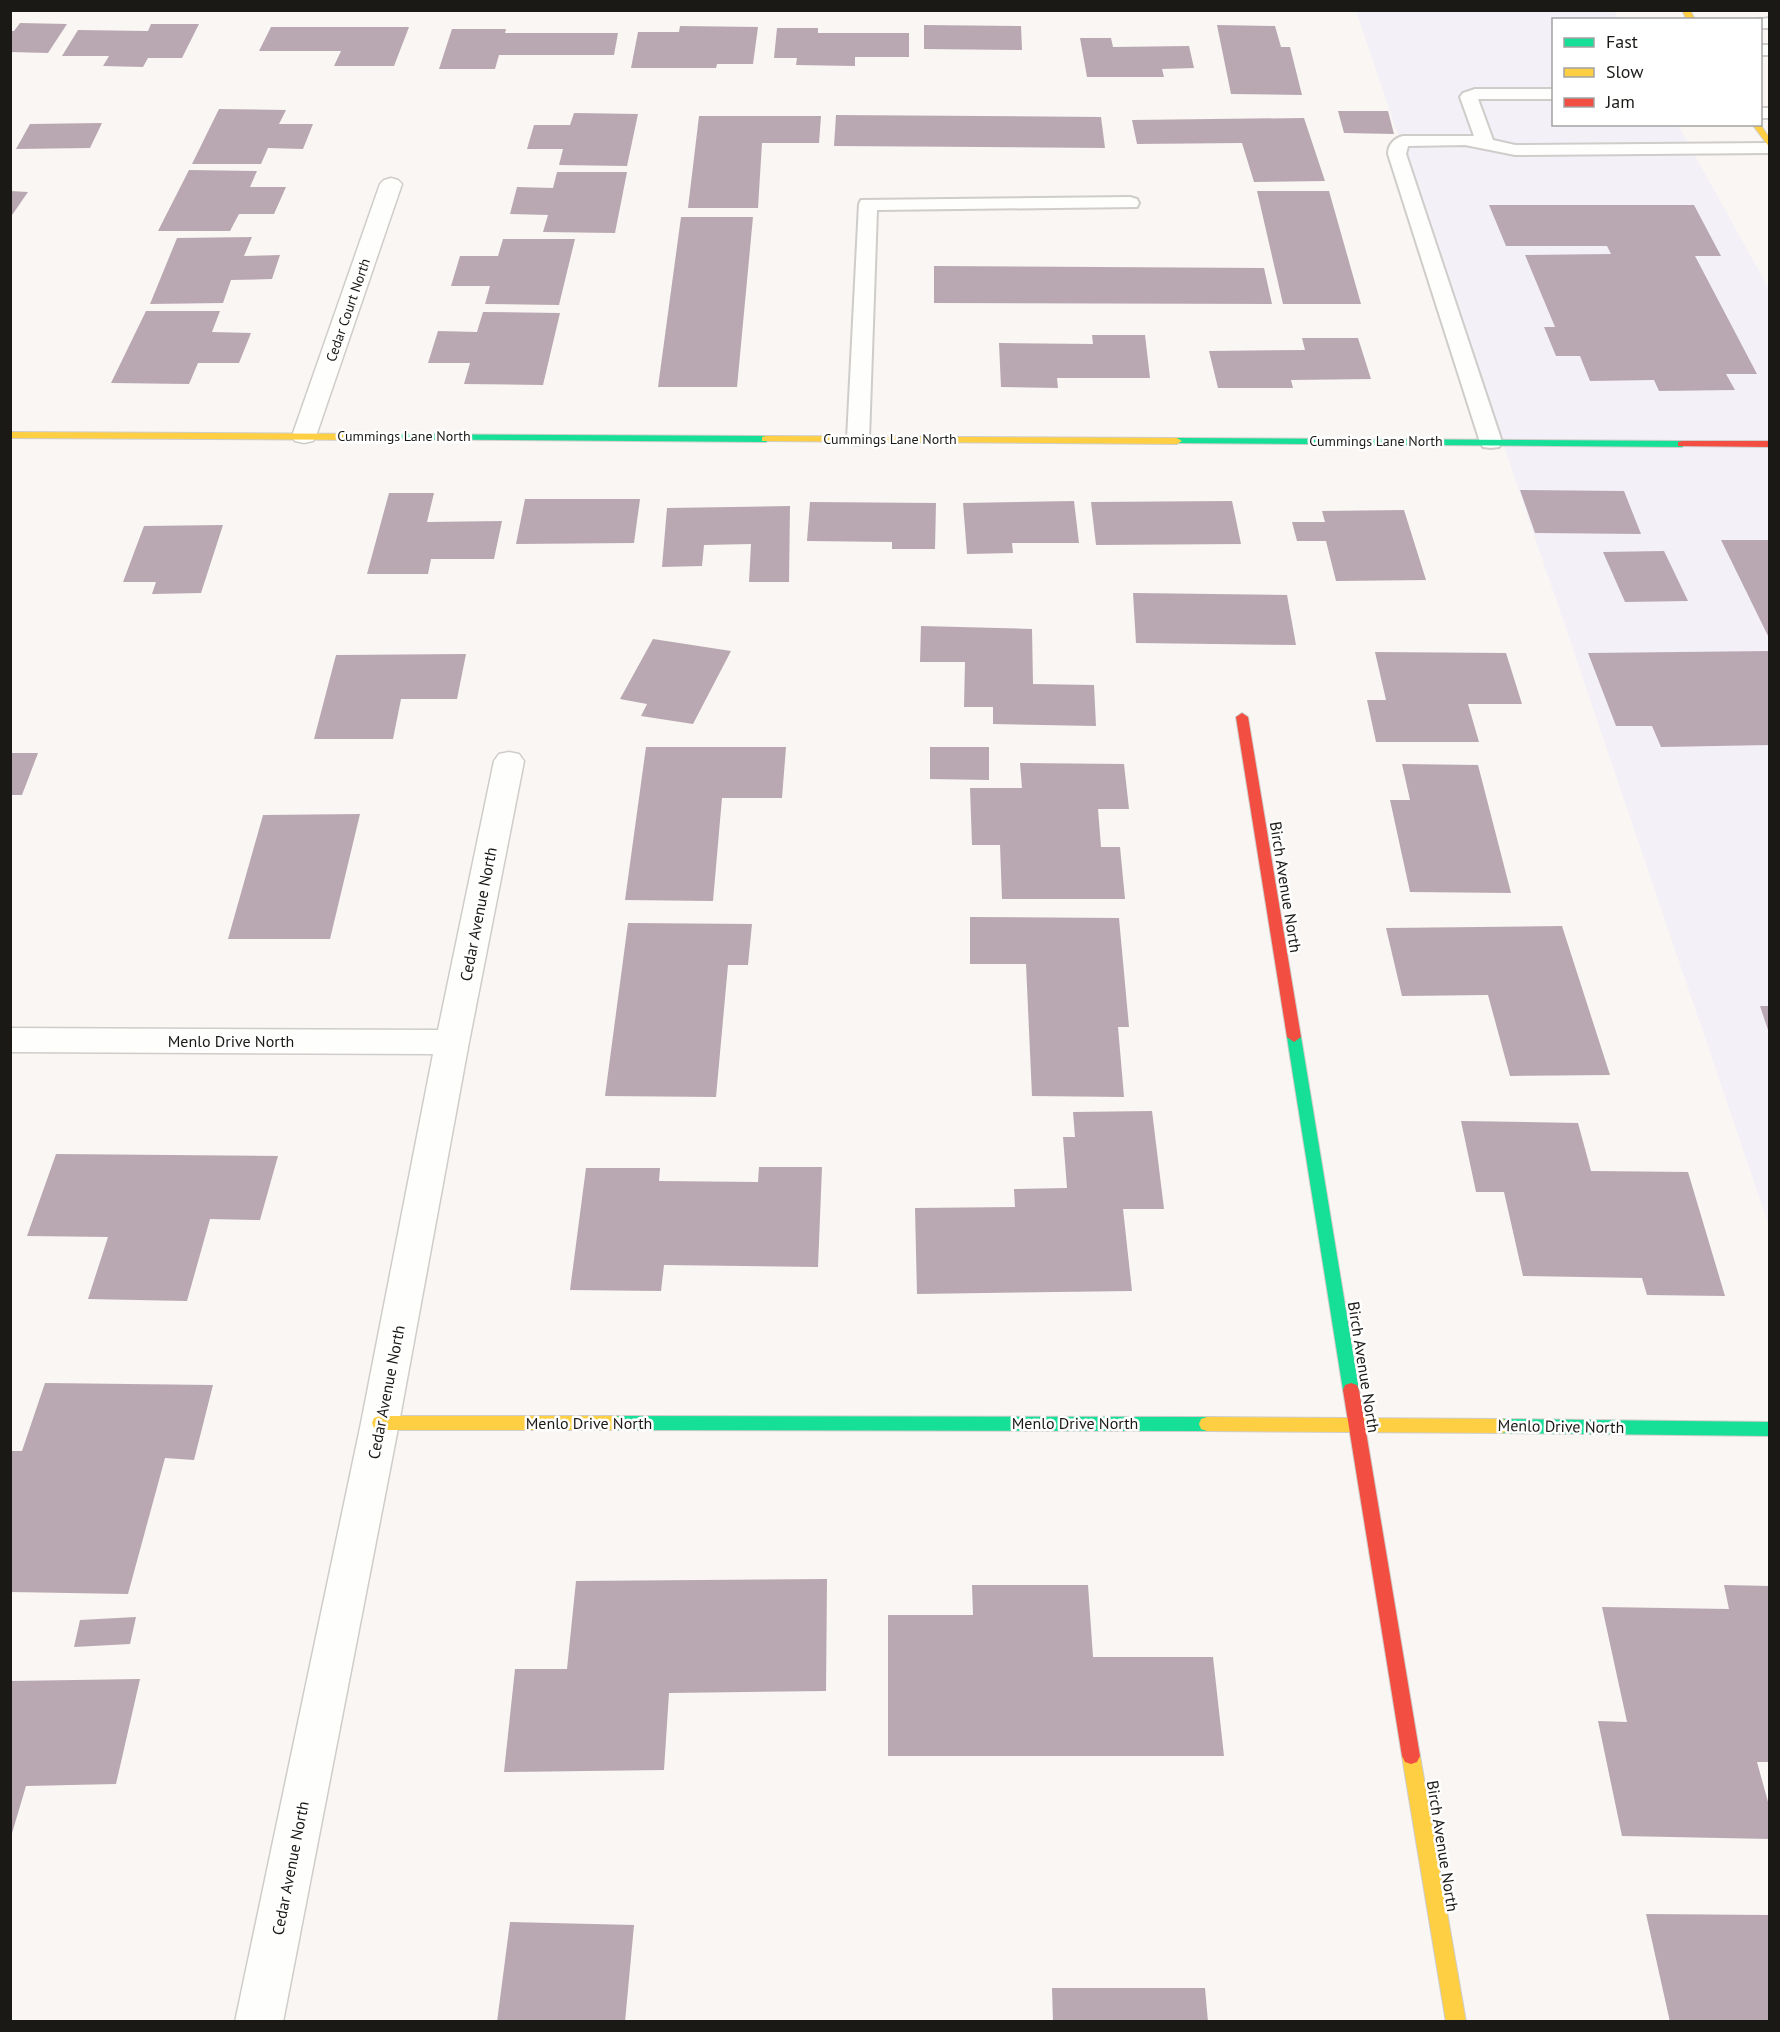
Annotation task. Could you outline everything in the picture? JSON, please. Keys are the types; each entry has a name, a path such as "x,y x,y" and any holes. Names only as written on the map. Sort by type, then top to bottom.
{"street":[{"path":"1757,126 1770,147"},
{"name":"Cedar Court North","path":"304,436 391,184"},
{"name":"Cummings Lane North","path":"10,435 1770,444"},
{"name":"Birch Avenue North","path":"1242,717 1356,1424 1456,2022"},
{"name":"Cedar Avenue North","path":"259,2022 381,1423 452,1042 509,761"},
{"name":"Menlo Drive North","path":"10,1040 452,1042"},
{"name":"Menlo Drive North","path":"381,1423 1356,1424 1770,1428"}],"lane":[{"path":"1486,145 1469,97 1475,94 1552,94"},
{"path":"1491,442 1397,154 1397,148 1403,141 1465,140 1515,150 1654,140 1770,147"},
{"path":"858,439 868,204 1130,203"}],"shaded area":[{"path":"1356,11 1614,11 1618,18 1552,18 1552,126 1679,126 1769,289 1769,1226"}],"building":[{"path":"20,23 67,24 48,53 10,52 10,31 14,31"},
{"path":"151,24 199,24 182,58 148,58 143,67 103,66 109,56 62,56 78,30 148,31"},
{"path":"924,25 1021,26 1022,50 924,49"},
{"path":"1217,25 1275,26 1281,47 1290,47 1302,95 1231,94"},
{"path":"680,26 758,27 753,64 717,64 716,68 631,68 638,32 679,32"},
{"path":"271,27 409,27 394,66 334,66 341,51 259,51"},
{"path":"777,28 818,28 818,33 909,33 909,57 855,57 855,66 796,65 797,58 774,58"},
{"path":"452,29 506,29 505,33 618,33 614,55 499,55 495,69 439,69"},
{"path":"1080,38 1111,38 1113,47 1189,46 1194,68 1162,69 1164,77 1087,77"},
{"path":"219,109 286,110 279,124 313,124 303,149 268,148 261,164 192,164"},
{"path":"1338,111 1388,111 1394,134 1344,133"},
{"path":"574,113 638,114 627,166 559,165 563,149 527,149 534,125 570,125"},
{"path":"836,115 1101,117 1105,148 834,146"},
{"path":"699,116 821,116 819,143 762,143 758,208 688,208"},
{"path":"1304,118 1325,181 1254,182 1242,143 1137,144 1132,120"},
{"path":"102,123 90,148 16,149 30,124"},
{"path":"189,170 257,171 250,187 286,187 274,214 239,214 230,231 158,231"},
{"path":"557,172 627,172 615,233 543,232 548,215 510,214 517,187 553,188"},
{"path":"10,191 28,192 10,218"},
{"path":"1257,191 1329,191 1361,304 1283,304"},
{"path":"1489,205 1694,205 1721,256 1695,256 1757,374 1726,374 1735,390 1659,391 1654,380 1590,381 1580,356 1556,356 1544,327 1555,327 1525,255 1611,254 1607,246 1506,246"},
{"path":"681,217 753,217 737,387 658,387"},
{"path":"252,237 244,256 280,255 272,279 231,280 223,303 150,304 177,238"},
{"path":"503,239 575,239 559,305 485,304 490,286 451,286 460,256 498,256"},
{"path":"934,266 1264,268 1272,304 934,303"},
{"path":"146,311 220,311 212,332 251,333 239,363 198,363 189,384 111,383"},
{"path":"483,312 560,313 543,385 464,384 470,363 428,363 438,331 477,332"},
{"path":"1092,335 1145,335 1150,378 1057,378 1058,388 1001,387 999,343 1093,344"},
{"path":"1302,338 1358,338 1371,379 1291,380 1293,388 1218,388 1209,351 1305,350"},
{"path":"1520,490 1624,491 1641,534 1535,533"},
{"path":"389,493 434,493 427,522 502,521 494,559 431,559 428,574 367,574"},
{"path":"525,499 640,499 634,543 516,544"},
{"path":"1074,501 1079,543 1012,543 1013,553 967,554 963,503"},
{"path":"1232,501 1241,544 1096,545 1091,502"},
{"path":"810,502 936,503 935,549 892,549 892,542 807,541"},
{"path":"790,506 789,582 749,582 751,544 704,545 702,566 662,567 667,508"},
{"path":"1404,510 1426,580 1336,581 1326,541 1297,541 1292,522 1325,522 1322,511"},
{"path":"223,525 201,593 152,594 156,582 123,582 144,526"},
{"path":"1721,540 1770,540 1770,640"},
{"path":"1664,551 1688,601 1625,602 1603,552"},
{"path":"1133,593 1287,595 1296,645 1136,643"},
{"path":"921,626 1032,629 1033,684 1094,685 1096,726 993,724 993,707 964,707 965,662 920,662"},
{"path":"653,639 731,651 693,724 641,716 647,704 620,699"},
{"path":"1770,651 1770,745 1661,747 1652,726 1616,726 1588,653"},
{"path":"1375,652 1506,653 1522,704 1468,704 1479,742 1376,742 1367,700 1386,700"},
{"path":"466,654 457,699 401,699 393,739 314,739 336,655"},
{"path":"646,747 786,747 782,798 722,798 713,901 625,900"},
{"path":"930,747 989,747 989,780 930,779"},
{"path":"10,753 38,753 22,795 10,795"},
{"path":"1020,763 1124,764 1129,809 1098,809 1101,847 1120,847 1125,899 1002,899 1000,845 972,845 970,788 1022,788"},
{"path":"1402,764 1478,765 1511,893 1410,892 1390,800 1410,800"},
{"path":"360,814 330,939 228,939 263,815"},
{"path":"970,917 1119,918 1129,1027 1118,1027 1124,1097 1032,1096 1026,964 970,964"},
{"path":"628,923 752,924 748,965 728,965 716,1097 605,1096"},
{"path":"1562,926 1610,1075 1510,1076 1488,995 1402,996 1386,928"},
{"path":"1760,1006 1770,1006 1770,1033 1769,1033"},
{"path":"1152,1111 1164,1209 1123,1209 1132,1291 917,1294 915,1208 1015,1207 1014,1189 1067,1188 1063,1137 1075,1137 1073,1112"},
{"path":"1461,1121 1578,1123 1591,1171 1688,1172 1725,1296 1647,1295 1642,1278 1523,1276 1504,1192 1476,1192"},
{"path":"56,1154 278,1156 260,1220 210,1219 187,1301 88,1299 108,1237 27,1236"},
{"path":"759,1167 822,1167 818,1267 664,1265 661,1291 570,1290 586,1168 660,1168 659,1181 758,1182"},
{"path":"45,1383 213,1385 194,1460 165,1458 128,1594 10,1592 10,1451 22,1451"},
{"path":"827,1579 826,1691 669,1693 664,1770 504,1772 515,1669 567,1669 576,1581"},
{"path":"972,1585 1088,1585 1093,1657 1213,1657 1224,1756 888,1756 888,1615 973,1615"},
{"path":"1724,1585 1770,1586 1770,1762 1757,1762 1770,1809 1770,1839 1622,1836 1598,1721 1627,1722 1602,1607 1729,1609"},
{"path":"136,1617 130,1644 74,1647 80,1620"},
{"path":"140,1679 116,1784 26,1786 10,1840 10,1681"},
{"path":"1646,1914 1770,1915 1770,2022 1670,2022"},
{"path":"510,1922 634,1925 625,2022 497,2022"},
{"path":"1052,1988 1205,1988 1208,2022 1053,2022"}],"traffic: fast":[{"path":"368,437 766,439"},
{"path":"1177,441 1682,444"},
{"path":"1294,1037 1351,1390"},
{"path":"615,1423 1207,1424"},
{"path":"1502,1426 1770,1429"}],"traffic: slow":[{"path":"1686,10 1690,18"},
{"path":"1757,126 1770,146"},
{"path":"10,435 368,437"},
{"path":"766,439 1177,441"},
{"path":"380,1423 615,1423"},
{"path":"1207,1424 1502,1426"},
{"path":"1411,1756 1456,2022"}],"traffic: jam":[{"path":"1682,444 1770,444"},
{"path":"1242,717 1294,1037"},
{"path":"1351,1390 1411,1756"}]}
